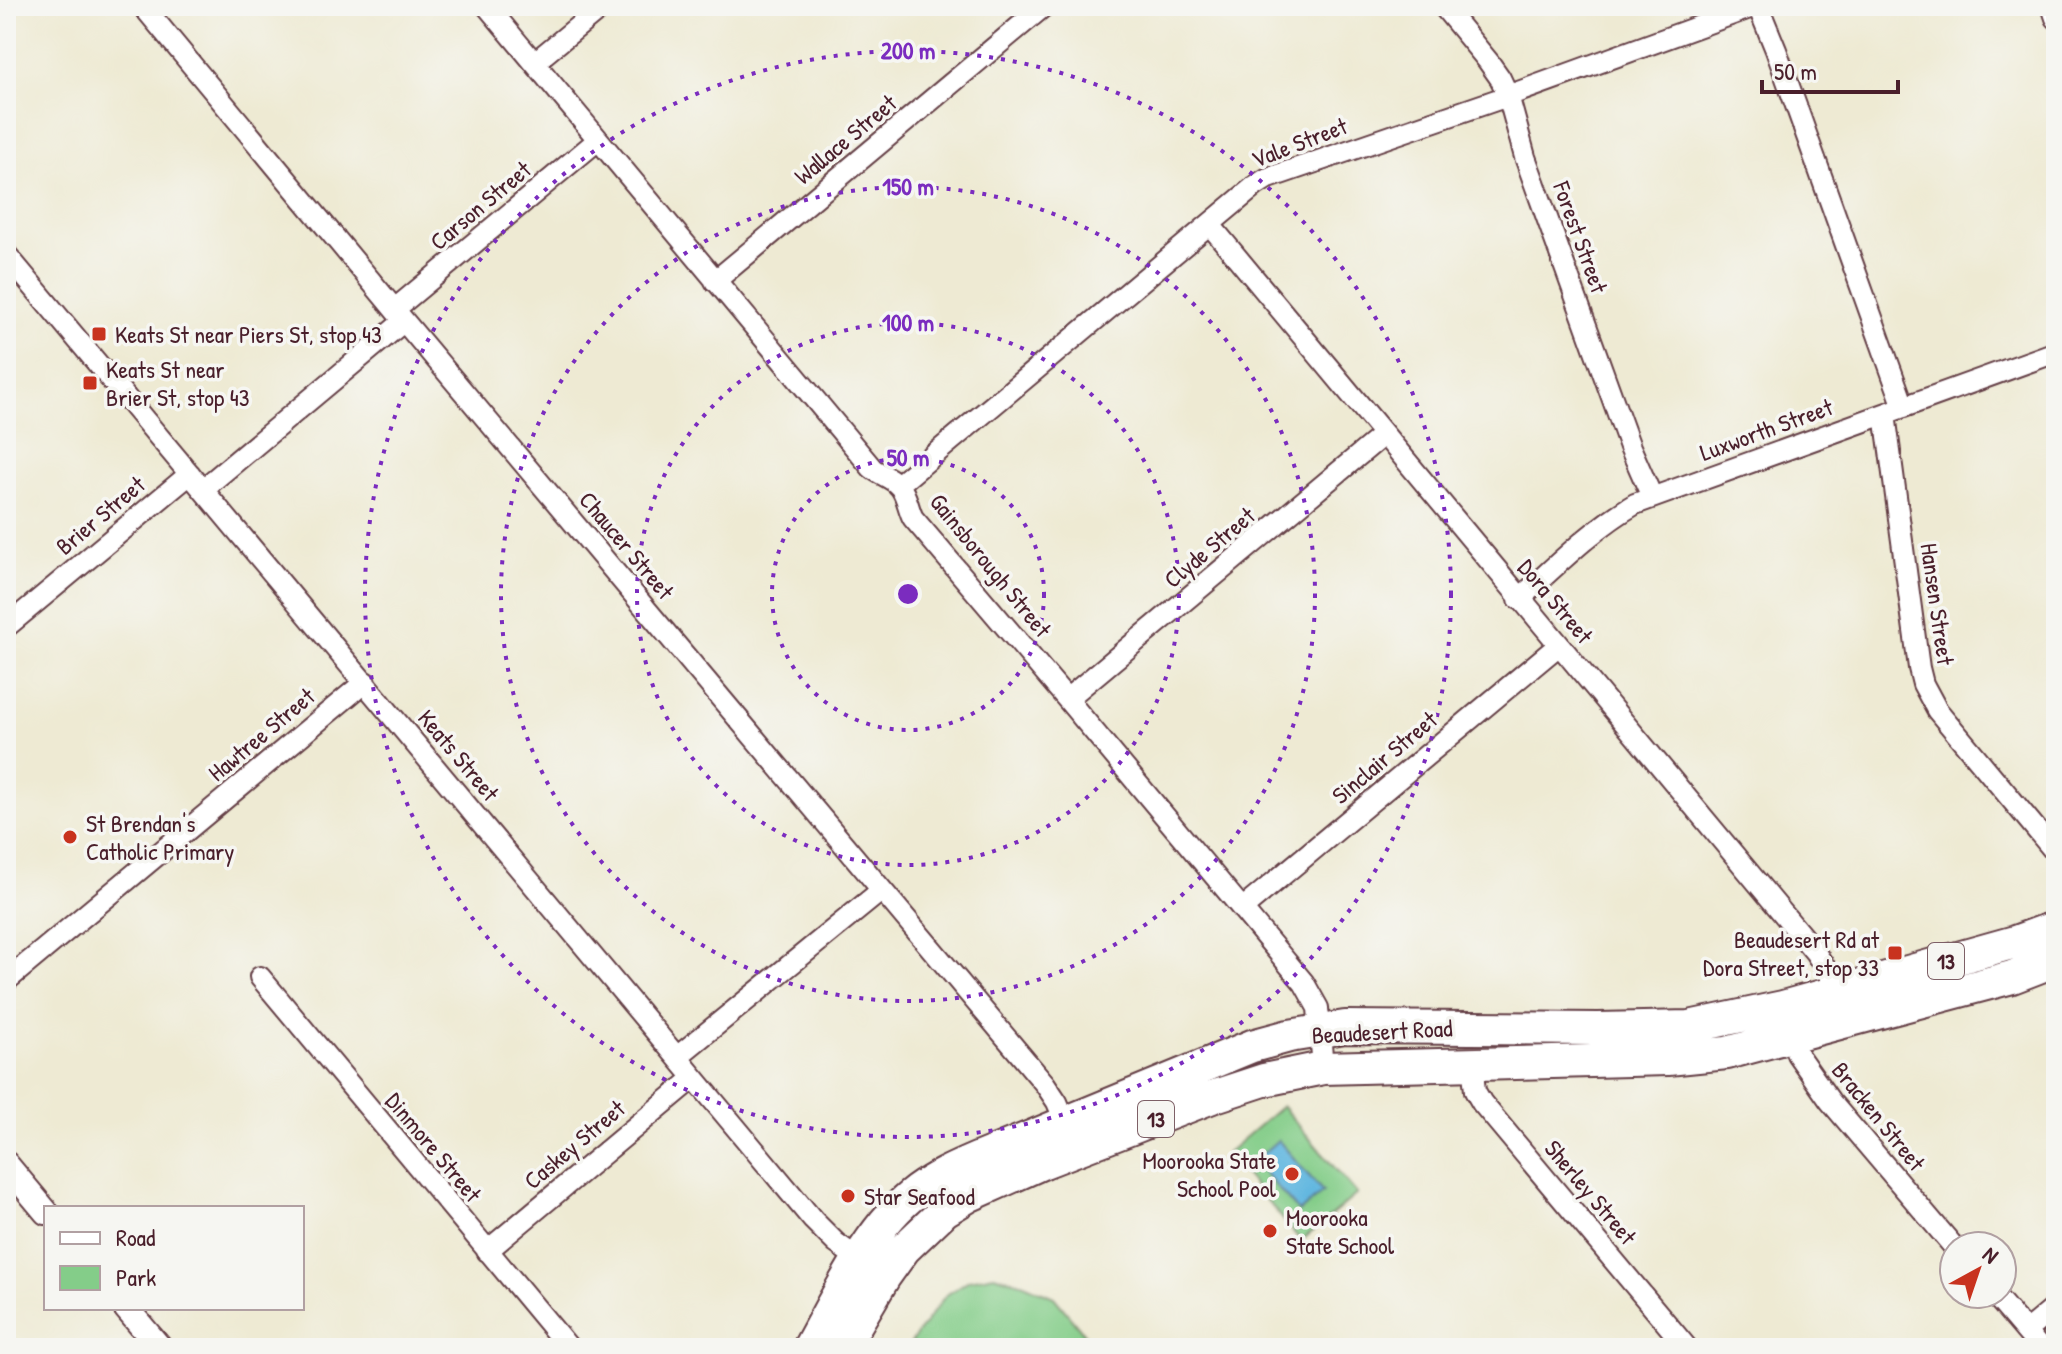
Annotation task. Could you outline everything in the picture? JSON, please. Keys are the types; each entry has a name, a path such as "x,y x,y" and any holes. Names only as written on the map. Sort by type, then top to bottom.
{"highway":[{"name":"Beaudesert Road","path":"809,1348 872,1268 904,1249 945,1210 993,1184 1212,1097 1264,1080 1323,1068 1668,1059 1727,1053 1787,1022 1840,1006 2056,927"},
{"name":"Beaudesert Road","path":"1840,1006 2012,977 2056,960"},
{"name":"Beaudesert Road","path":"842,1348 895,1212 925,1186 943,1174 1065,1121 1252,1046 1345,1027 1598,1029 1787,1022"}],"street":[{"name":"Chaucer Street","path":"143,6 1045,1084 1065,1121"},
{"name":"Gainsborough Street","path":"487,6 872,468 898,485 913,518 1304,983 1318,1008 1323,1068"},
{"path":"535,62 603,6"},
{"name":"Wallace Street","path":"715,281 1044,6"},
{"name":"Forest Street","path":"1443,6 1488,61 1508,95 1525,157 1630,447 1652,497"},
{"name":"Vale Street","path":"898,485 1255,186 1277,174 1756,6"},
{"name":"Hansen Street","path":"1756,6 1776,50 1894,410 1923,684 1937,710 2056,853"},
{"path":"2052,6 2056,18"},
{"name":"Carson Street","path":"197,481 400,315 598,140"},
{"name":"Dora Street","path":"1210,225 1815,952 1829,974 1840,1006"},
{"name":"Keats Street","path":"8,261 197,481 813,1220 836,1243 872,1268"},
{"name":"Luxworth Street","path":"1519,599 1563,559 1635,504 2056,352"},
{"name":"Clyde Street","path":"1067,699 1383,435"},
{"name":"Brier Street","path":"6,627 197,481"},
{"name":"Sinclair Street","path":"1242,909 1559,645"},
{"name":"Hawtree Street","path":"6,981 365,682"},
{"path":"677,1057 882,890"},
{"name":"Dinmore Street","path":"260,977 569,1348"},
{"name":"Bracken Street","path":"1787,1022 1797,1054 1830,1101 1940,1230"},
{"name":"Sherley Street","path":"1472,1063 1475,1091 1482,1103 1687,1348"},
{"name":"Caskey Street","path":"487,1251 694,1078"},
{"path":"6,1164 44,1210"},
{"path":"2026,1331 2056,1306"},
{"path":"128,1310 160,1348"},
{"path":"2008,1310 2040,1348"}],"green space":[{"name":"Moorooka State School Pool","path":"1282,1106 1357,1194 1301,1241 1227,1153"},
{"path":"994,1275 1054,1297 1086,1336 1090,1348 907,1348 945,1296 969,1280"}],"water":[{"path":"1278,1140 1323,1192 1299,1212 1254,1161"}],"place":[{"name":"Keats St near Piers St, stop 43","path":"99,334"},
{"name":"Keats St near Brier St, stop 43","path":"90,383"},
{"name":"St Brendan's Catholic Primary","path":"70,837"},
{"name":"Beaudesert Rd at Dora Street, stop 33","path":"1895,953"},
{"name":"Moorooka State School Pool","path":"1292,1174"},
{"name":"Star Seafood","path":"848,1196"},
{"name":"Moorooka State School","path":"1270,1231"}]}
